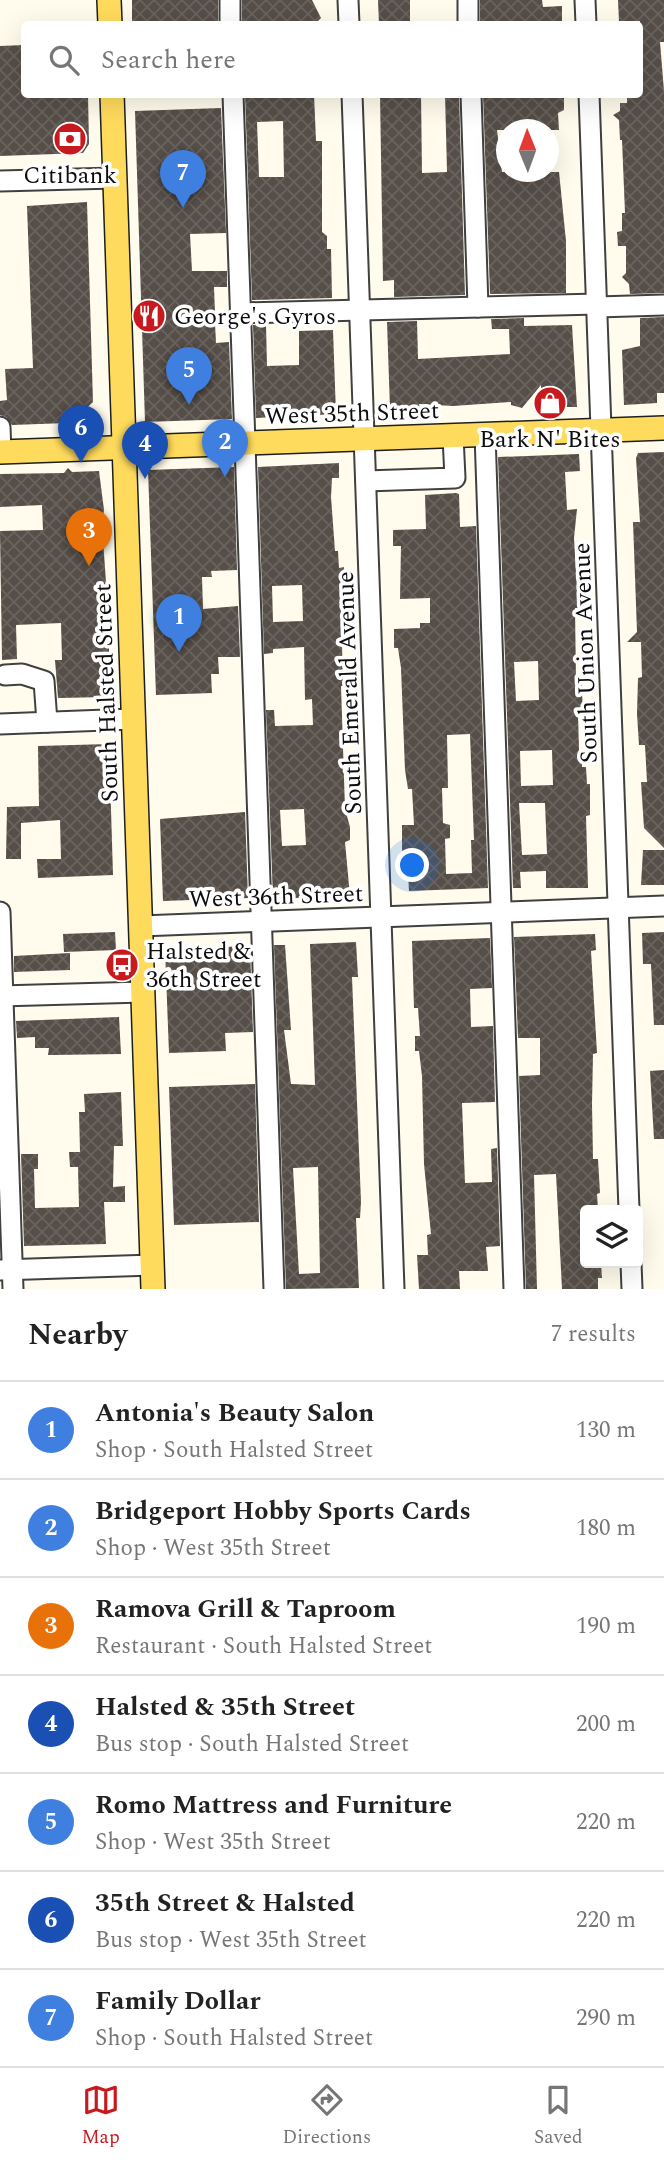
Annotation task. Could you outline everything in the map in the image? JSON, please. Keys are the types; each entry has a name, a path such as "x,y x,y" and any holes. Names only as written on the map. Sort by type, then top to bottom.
{"main road":[{"path":"109,0 110,21"},
{"name":"South Halsted Street","path":"112,98 153,1289"},
{"name":"West 35th Street","path":"1,452 664,428"}],"street":[{"path":"230,0 230,21"},
{"path":"348,0 349,21"},
{"path":"468,0 468,21"},
{"path":"585,0 586,21"},
{"path":"233,98 274,1289"},
{"name":"South Emerald Avenue","path":"352,98 394,1289"},
{"path":"471,98 478,307"},
{"name":"South Union Avenue","path":"589,98 629,1205"},
{"path":"0,181 115,178"},
{"path":"240,313 664,305"},
{"path":"0,427 1,452"},
{"path":"485,435 514,1289"},
{"path":"366,481 455,478 453,436"},
{"path":"5,675 22,674 44,681 47,722"},
{"path":"0,724 134,719"},
{"name":"West 36th Street","path":"141,926 664,906"},
{"path":"0,912 8,1276 153,1265"},
{"path":"1,996 143,992"},
{"path":"631,1268 632,1289"}],"building":[{"path":"132,0 218,0 218,21 132,21"},
{"path":"242,0 312,0 321,18 318,21 242,21"},
{"path":"378,0 410,0 410,21 379,21"},
{"path":"480,0 542,0 543,7 562,6 562,21 480,21"},
{"path":"618,0 664,0 664,42 660,42 664,91 664,293 630,294 629,284 622,277 626,273 626,246 618,246 617,232 622,231 622,213 625,213 622,140 619,120 613,115 620,111 620,103 627,103 627,98 643,98 643,21 619,21"},
{"path":"21,45 21,98 88,98 89,144 83,153 0,156 0,46"},
{"path":"245,98 314,98 316,141 322,141 322,232 327,236 327,249 331,249 332,298 252,300","holes":["283,121 284,177 259,177 257,122"]},
{"path":"380,98 421,98 422,173 447,172 445,98 459,98 465,295 394,297 394,280 383,281"},
{"path":"483,98 564,98 564,110 558,113 558,119 496,119 496,182 559,182 559,172 566,241 566,293 490,294"},
{"path":"221,108 226,233 190,234 192,271 227,271 227,287 214,287 215,313 220,317 215,323 216,343 229,342 232,419 145,422 135,111"},
{"path":"87,202 93,402 78,416 66,418 67,423 12,425 6,417 0,415 0,401 7,400 5,369 33,368 27,206"},
{"path":"664,317 664,393 657,393 657,403 624,405 622,350 640,346 640,318"},
{"path":"524,318 524,326 572,325 577,407 541,407 541,385 522,408 511,405 511,402 453,406 419,404 420,408 390,409 387,322 417,321 418,359 510,354 509,329 492,329 491,319"},
{"path":"253,325 266,325 267,366 299,365 299,331 333,330 336,414 256,418"},
{"path":"664,452 664,848 644,828 641,782 647,782 645,745 639,745 637,714 638,678 642,677 641,642 627,642 637,632 633,522 640,522 636,458 638,453"},
{"path":"579,454 580,471 565,472 567,510 577,509 574,538 578,608 575,608 576,680 582,680 583,713 578,713 579,750 582,750 582,767 586,767 587,784 590,784 590,815 586,816 588,888 546,888 546,871 520,872 521,888 513,888 498,457","holes":["538,661 539,700 516,701 514,662","552,750 553,785 521,786 520,751","519,803 545,803 547,854 522,855"]},
{"path":"339,463 339,478 332,478 331,497 335,551 338,551 339,568 344,567 345,584 345,599 341,601 341,686 345,809 350,827 350,840 345,842 350,896 273,899 266,710 274,710 275,726 313,725 312,699 305,700 304,647 273,649 273,653 264,654 258,467","holes":["302,585 303,621 273,622 272,586","304,809 306,845 282,846 280,810"]},
{"path":"234,467 237,570 211,571 212,577 202,577 203,609 238,606 240,657 218,657 219,674 211,674 212,693 156,695 148,470"},
{"path":"68,468 72,472 99,471 104,510 102,526 107,596 104,596 106,640 109,640 109,655 106,655 108,697 58,698 55,660 62,660 61,623 16,625 17,659 2,660 0,531 43,530 42,505 0,507 0,474 64,473"},
{"path":"459,494 460,527 476,526 488,888 409,891 408,875 402,875 402,825 414,825 412,789 408,789 405,770 401,668 398,648 394,648 394,629 420,628 420,623 430,623 430,598 400,599 401,546 393,546 393,530 426,529 425,495","holes":["470,734 474,840 471,840 472,873 446,874 445,839 450,838 450,825 443,823 442,788 448,788 447,735"]},
{"path":"109,744 113,875 38,878 37,859 61,859 60,820 21,823 21,859 6,859 7,807 39,806 38,746"},
{"path":"245,812 248,898 163,901 160,819"},
{"path":"643,850 664,850 664,885 641,885"},
{"path":"115,932 116,950 64,952 63,934"},
{"path":"664,932 664,1025 654,1025 651,964 643,964 642,933"},
{"path":"595,934 596,950 591,951 597,1053 593,1054 593,1159 598,1159 600,1193 597,1194 598,1205 580,1205 580,1268 601,1268 602,1278 598,1278 598,1289 562,1289 556,1174 534,1175 537,1289 526,1289 519,1076 540,1075 540,1038 518,1038 514,937"},
{"path":"490,938 492,988 470,989 471,1027 493,1026 495,1102 462,1103 465,1183 492,1182 491,1149 497,1148 500,1246 486,1247 488,1271 459,1271 460,1289 419,1289 417,1255 428,1255 427,1235 431,1234 424,1164 422,1076 419,1051 415,1051 415,1036 420,1036 418,1008 414,1008 412,941"},
{"path":"356,942 358,977 352,977 361,1202 360,1218 356,1218 359,1288 286,1289 274,945 285,945 291,1030 284,1030 291,1084 315,1085 310,944","holes":["318,1167 320,1273 299,1274 293,1168"]},
{"path":"250,946 253,1032 225,1033 226,1051 169,1053 165,949"},
{"path":"70,953 70,970 14,972 14,956"},
{"path":"119,1017 121,1054 48,1055 49,1048 35,1048 35,1037 17,1038 16,1021"},
{"path":"664,1070 664,1139 654,1139 650,1071"},
{"path":"255,1084 259,1222 174,1225 169,1087"},
{"path":"121,1092 123,1146 114,1146 113,1187 125,1186 125,1202 104,1202 106,1244 24,1246 21,1154 38,1154 38,1169 34,1169 35,1208 79,1207 78,1167 70,1167 69,1152 80,1152 79,1112 85,1112 84,1094"}],"place":[{"name":"Citibank","path":"70,139"},
{"name":"Family Dollar","path":"183,208"},
{"name":"George's Gyros","path":"149,316"},
{"name":"Bark N' Bites","path":"550,403"},
{"name":"Romo Mattress and Furniture","path":"189,405"},
{"name":"35th Street & Halsted","path":"81,463"},
{"name":"Bridgeport Hobby Sports Cards","path":"225,477"},
{"name":"Halsted & 35th Street","path":"145,479"},
{"name":"Ramova Grill & Taproom","path":"89,566"},
{"name":"Antonia's Beauty Salon","path":"179,652"},
{"name":"Halsted & 36th Street","path":"122,965"}]}
